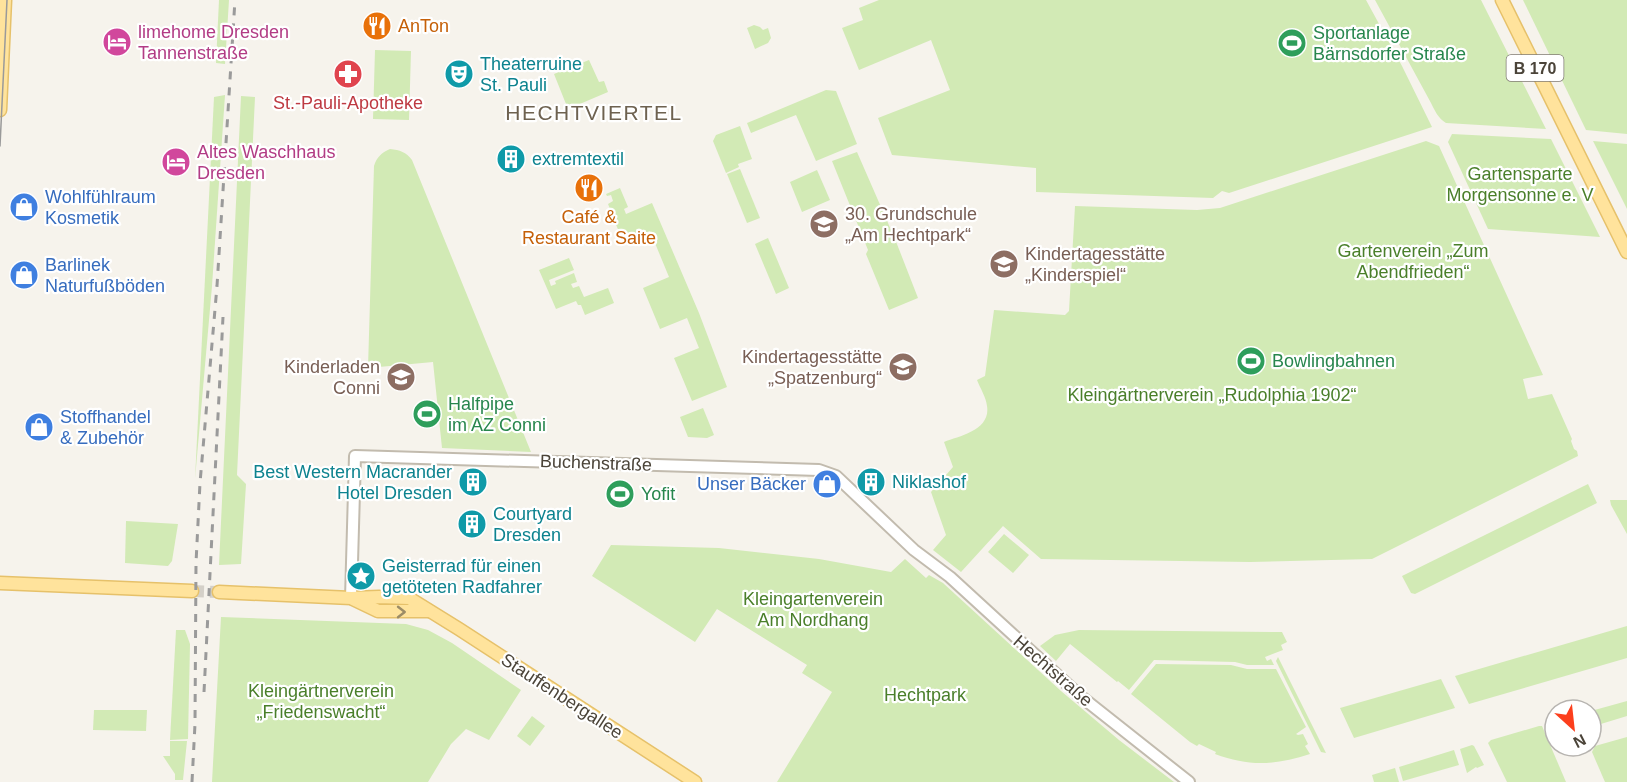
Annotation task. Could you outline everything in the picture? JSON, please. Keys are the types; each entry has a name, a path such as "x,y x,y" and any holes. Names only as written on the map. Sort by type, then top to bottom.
{"main road":[{"path":"0,110 5,0"},
{"name":"B 170","path":"1502,0 1627,252"},
{"path":"0,583 192,591"},
{"name":"Stauffenbergallee","path":"219,592 351,598 378,611 429,611 695,782"}],"street":[{"name":"Buchenstraße","path":"351,598 355,456 819,470 837,476"},
{"name":"Hechtstraße","path":"837,476 920,555 950,577 1079,695 1189,782"}],"green space":[{"path":"219,0 229,0 225,64 216,63"},
{"path":"879,0 1366,0 1432,127 1229,193 1222,191 1213,198 1036,192 1036,168 892,155 878,118 950,90 931,40 859,70 842,28 863,20 859,8"},
{"path":"1375,0 1481,0 1546,129 1443,121 1435,112"},
{"path":"1523,0 1627,0 1627,134 1586,130"},
{"path":"754,25 763,30 768,28 771,38 768,43 755,49 747,28"},
{"path":"375,50 411,51 409,120 373,119"},
{"path":"589,60 599,82 604,81 608,92 568,109 554,74"},
{"path":"826,90 836,91 857,144 816,161 796,115 751,133 747,123"},
{"path":"225,95 212,286 195,479 214,97"},
{"path":"241,96 255,97 237,475 246,484 241,564 219,565"},
{"path":"740,126 752,159 738,164 739,167 726,173 713,141 716,135"},
{"name":"Gartensparte Morgensonne e. V","path":"1452,134 1551,139 1600,237 1488,229 1448,142"},
{"name":"Kleingärtnerverein „Rudolphia 1902“","path":"1426,141 1439,146 1543,375 1523,379 1528,399 1552,394 1578,456 1372,559 1250,562 1041,559 1003,526 961,572 933,550 946,535 931,492 953,467 944,442 973,431 984,421 987,414 985,399 977,380 985,376 994,310 1065,315 1069,311 1075,206 1197,210 1220,208"},
{"path":"1593,141 1627,144 1627,209"},
{"path":"390,149 402,152 412,160 531,452 442,448 433,362 368,368 374,166 376,160"},
{"path":"857,152 918,298 889,310 866,254 868,250 832,161"},
{"path":"740,169 760,218 747,223 727,174"},
{"path":"817,170 830,200 802,212 790,182"},
{"path":"620,188 628,207 624,209 626,214 652,203 699,313 727,387 692,401 674,358 699,348 687,318 660,329 643,288 669,277 650,231 623,241 614,220 606,223 604,220 613,216 608,204 613,201 611,195 606,194"},
{"path":"768,238 789,288 776,294 755,244"},
{"path":"569,258 574,270 549,280 551,286 556,284 555,281 574,273 577,282 571,284 573,288 579,286 584,297 608,288 614,303 585,315 581,305 578,305 576,301 556,309 539,270"},
{"path":"703,408 714,435 707,438 688,437 680,417"},
{"path":"1588,484 1597,503 1415,594 1411,593 1402,576"},
{"path":"1610,500 1627,500 1627,534 1611,505"},
{"path":"126,521 178,524 172,561 168,566 125,563"},
{"path":"1004,534 1029,555 1013,573 988,552"},
{"name":"Hechtpark","path":"611,545 719,548 819,559 891,572 905,559 926,578 929,575 943,583 1061,691 1174,782 777,782 832,692 802,673 807,665 717,609 695,642 592,576"},
{"name":"Kleingärtnerverein „Friedenswacht“","path":"221,617 406,624 428,630 452,643 521,690 489,740 466,729 451,744 428,782 212,782"},
{"path":"1627,626 1627,658 1469,704 1455,676"},
{"path":"176,630 185,630 190,644 188,739 170,740"},
{"path":"1079,630 1282,632 1287,642 1281,645 1283,650 1265,657 1267,661 1271,659 1274,665 1154,660 1129,690 1070,644 1056,661 1040,646 1055,635"},
{"path":"1278,657 1326,753 1321,752 1276,661"},
{"path":"1156,664 1231,665 1247,669 1276,669 1306,727 1296,734 1303,734 1308,744 1305,746 1310,754 1274,762 1251,763 1215,754 1216,752 1190,742 1131,694"},
{"path":"1441,679 1455,708 1354,738 1340,708"},
{"path":"1627,701 1627,716 1603,723 1603,708"},
{"path":"94,710 147,710 146,731 93,730"},
{"path":"532,716 545,726 530,746 517,736"},
{"path":"1542,726 1543,758 1556,758 1566,782 1507,782 1488,743 1491,740"},
{"path":"1627,737 1627,782 1605,782 1595,758 1603,758 1603,744"},
{"path":"170,741 187,741 183,780 175,780 175,774 163,756 170,756"},
{"path":"1472,745 1484,765 1467,773 1460,749"},
{"path":"1454,750 1459,765 1403,781 1399,767"},
{"path":"1395,768 1399,782 1374,782 1372,775"}],"tunnel":[{"path":"192,591 219,592"}],"tram line":[{"path":"0,146 7,0"}],"railway":[{"path":"192,782 195,724 196,563 200,483 217,286 235,0"},
{"path":"204,692 223,317"}],"place":[{"name":"AnTon","path":"377,26"},
{"name":"limehome Dresden Tannenstraße","path":"117,42"},
{"name":"Sportanlage Bärnsdorfer Straße","path":"1292,43"},
{"name":"St.-Pauli-Apotheke","path":"348,74"},
{"name":"Theaterruine St. Pauli","path":"459,74"},
{"name":"extremtextil","path":"511,159"},
{"name":"Altes Waschhaus Dresden","path":"176,162"},
{"name":"Café & Restaurant Saite","path":"589,188"},
{"name":"Wohlfühlraum Kosmetik","path":"24,207"},
{"name":"30. Grundschule „Am Hechtpark“","path":"824,224"},
{"name":"Kindertagesstätte „Kinderspiel“","path":"1004,264"},
{"name":"Barlinek Naturfußböden","path":"24,275"},
{"name":"Bowlingbahnen","path":"1251,361"},
{"name":"Kindertagesstätte „Spatzenburg“","path":"903,367"},
{"name":"Kinderladen Conni","path":"401,377"},
{"name":"Halfpipe im AZ Conni","path":"427,414"},
{"name":"Stoffhandel & Zubehör","path":"39,427"},
{"name":"Best Western Macrander Hotel Dresden","path":"473,482"},
{"name":"Niklashof","path":"871,482"},
{"name":"Unser Bäcker","path":"827,484"},
{"name":"Yofit","path":"620,494"},
{"name":"Courtyard Dresden","path":"472,524"},
{"name":"Geisterrad für einen getöteten Radfahrer","path":"361,576"}],"district":[{"name":"HECHTVIERTEL","path":"594,113"}],"park label":[{"name":"Gartenverein „Zum Abendfrieden“","path":"1413,261"},
{"name":"Kleingartenverein Am Nordhang","path":"813,609"}]}
